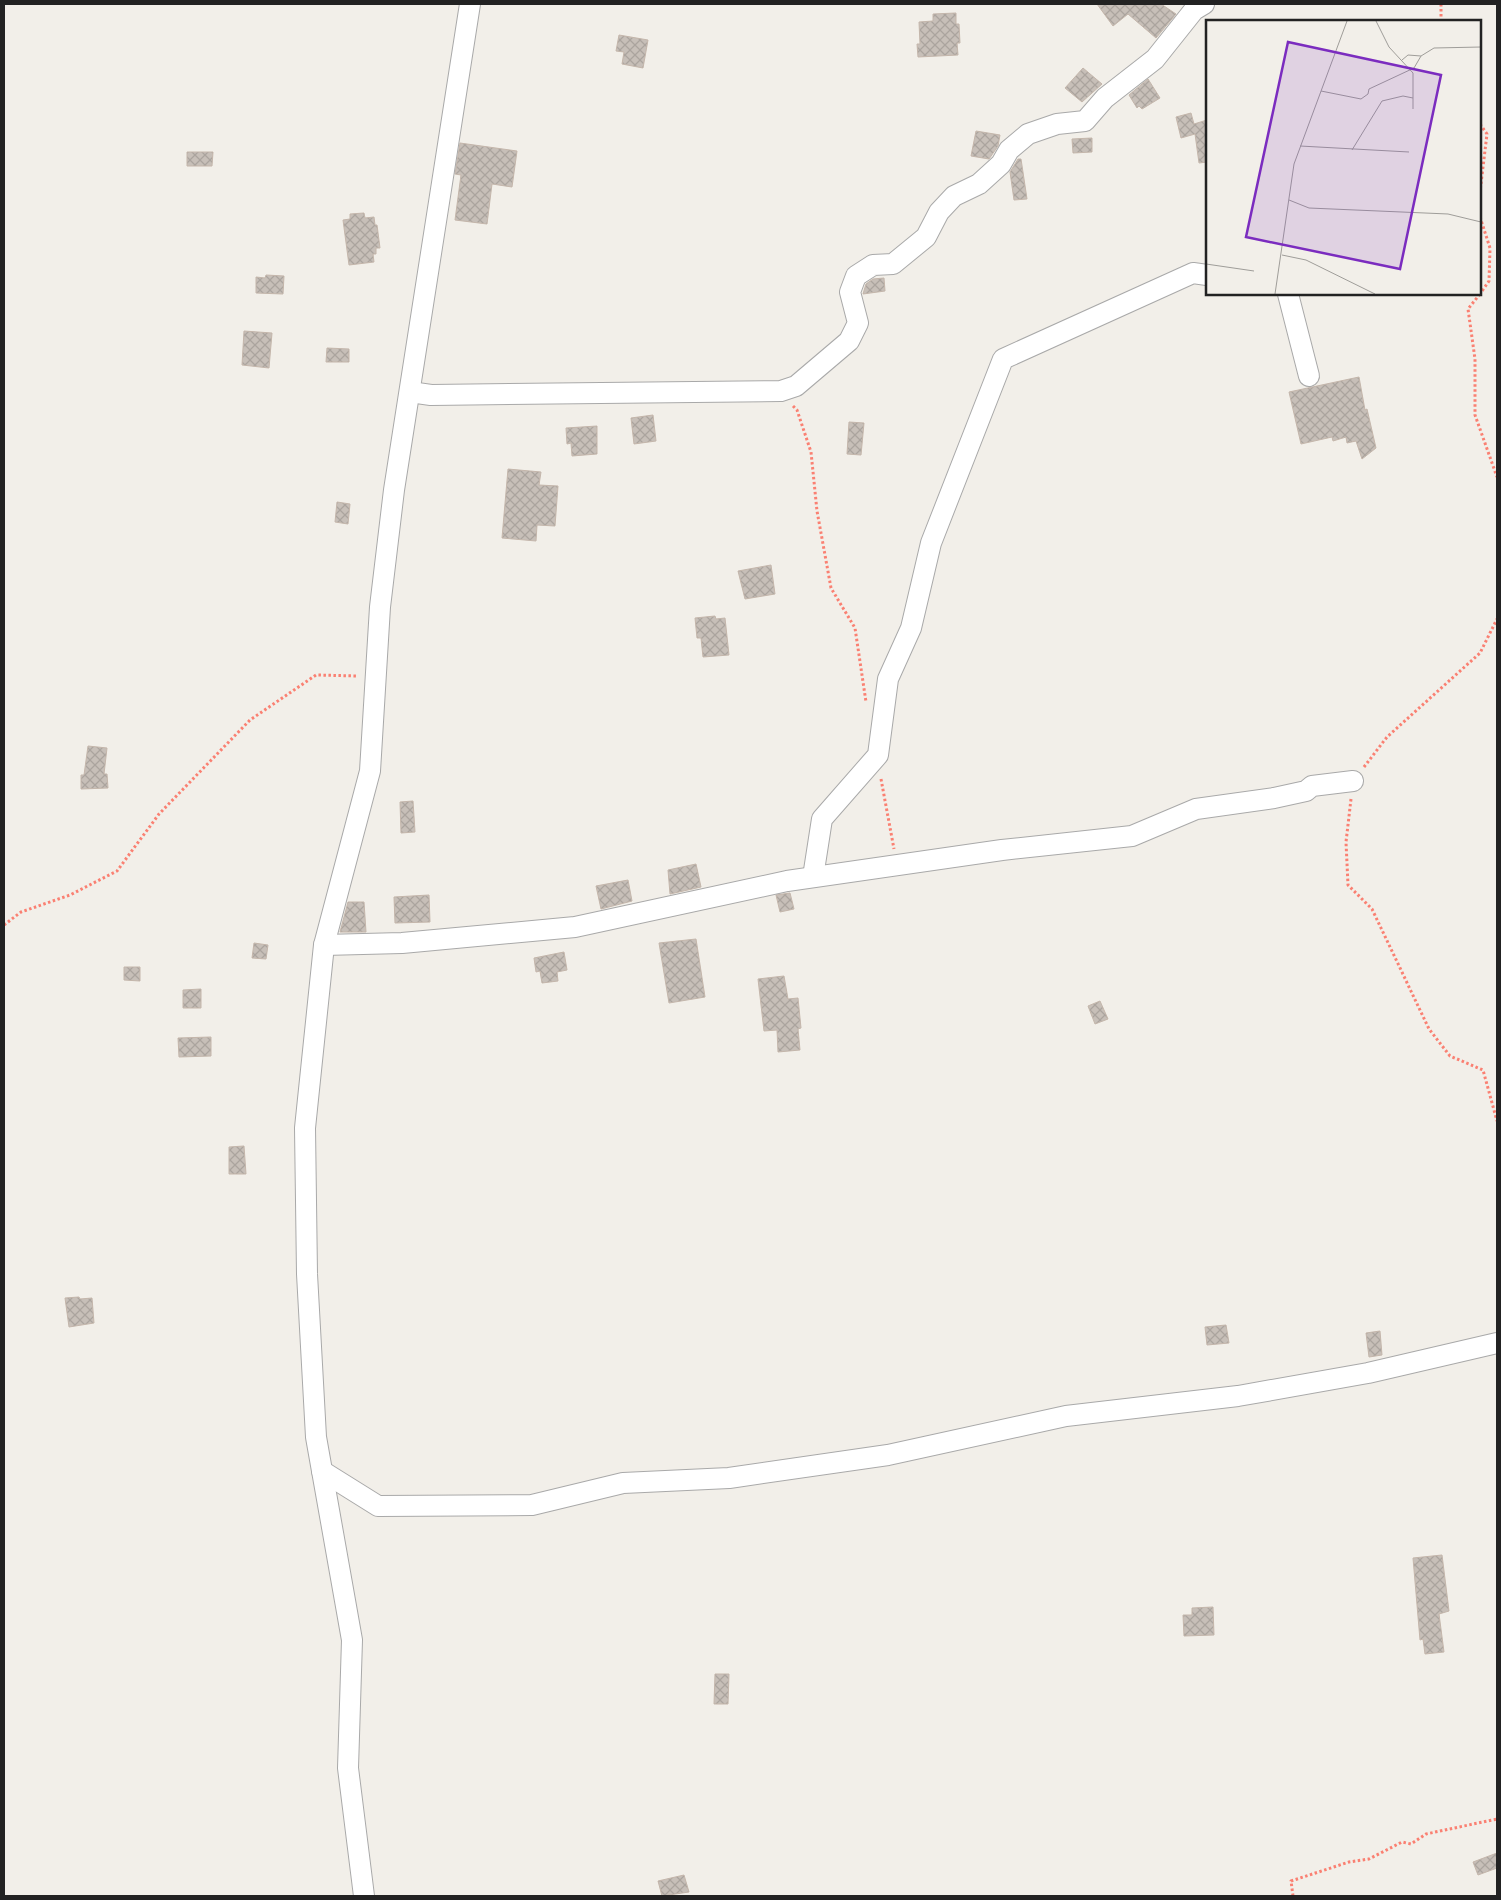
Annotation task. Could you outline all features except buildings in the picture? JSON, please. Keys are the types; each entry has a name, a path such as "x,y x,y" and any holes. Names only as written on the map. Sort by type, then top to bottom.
{"street":[{"path":"364,1896 348,1768 352,1640 316,1437 307,1274 305,1128 324,944 370,771 380,608 410,392 470,4"},
{"path":"410,392 431,395 781,392 796,386 849,341 858,323 850,292 856,276 873,266 894,264 926,237 939,212 954,196 979,184 1001,164 1009,150 1028,134 1057,124 1085,120 1106,98 1155,58 1197,10"},
{"path":"813,877 822,819 878,755 888,679 910,628 931,543 1003,359 1192,273 1206,275"},
{"path":"1288,295 1309,376"},
{"path":"324,944 402,943 575,927 813,877 894,865 1132,836 1196,808 1274,798 1306,791 1312,786 1353,781"},
{"path":"322,1471 378,1506 532,1505 623,1483 729,1478 888,1455 1066,1416 1238,1396 1368,1373 1497,1343"}],"path":[{"path":"1441,4 1441,20"},
{"path":"1481,125 1487,134 1481,184"},
{"path":"1481,220 1490,248 1489,281 1481,293"},
{"path":"1479,295 1468,309 1475,359 1475,415 1497,477"},
{"path":"781,392 797,410 811,452 817,511 831,588 854,628 861,683 868,710"},
{"path":"1497,619 1480,652 1387,738 1353,781 1346,842 1348,885 1372,909 1430,1029 1450,1056 1483,1070 1497,1121"},
{"path":"4,925 21,912 70,895 117,871 159,814 250,720 316,675 376,677"},
{"path":"878,755 894,844 894,865"},
{"path":"1293,1896 1291,1881 1349,1862 1369,1859 1402,1842 1411,1844 1426,1834 1497,1819"}]}
